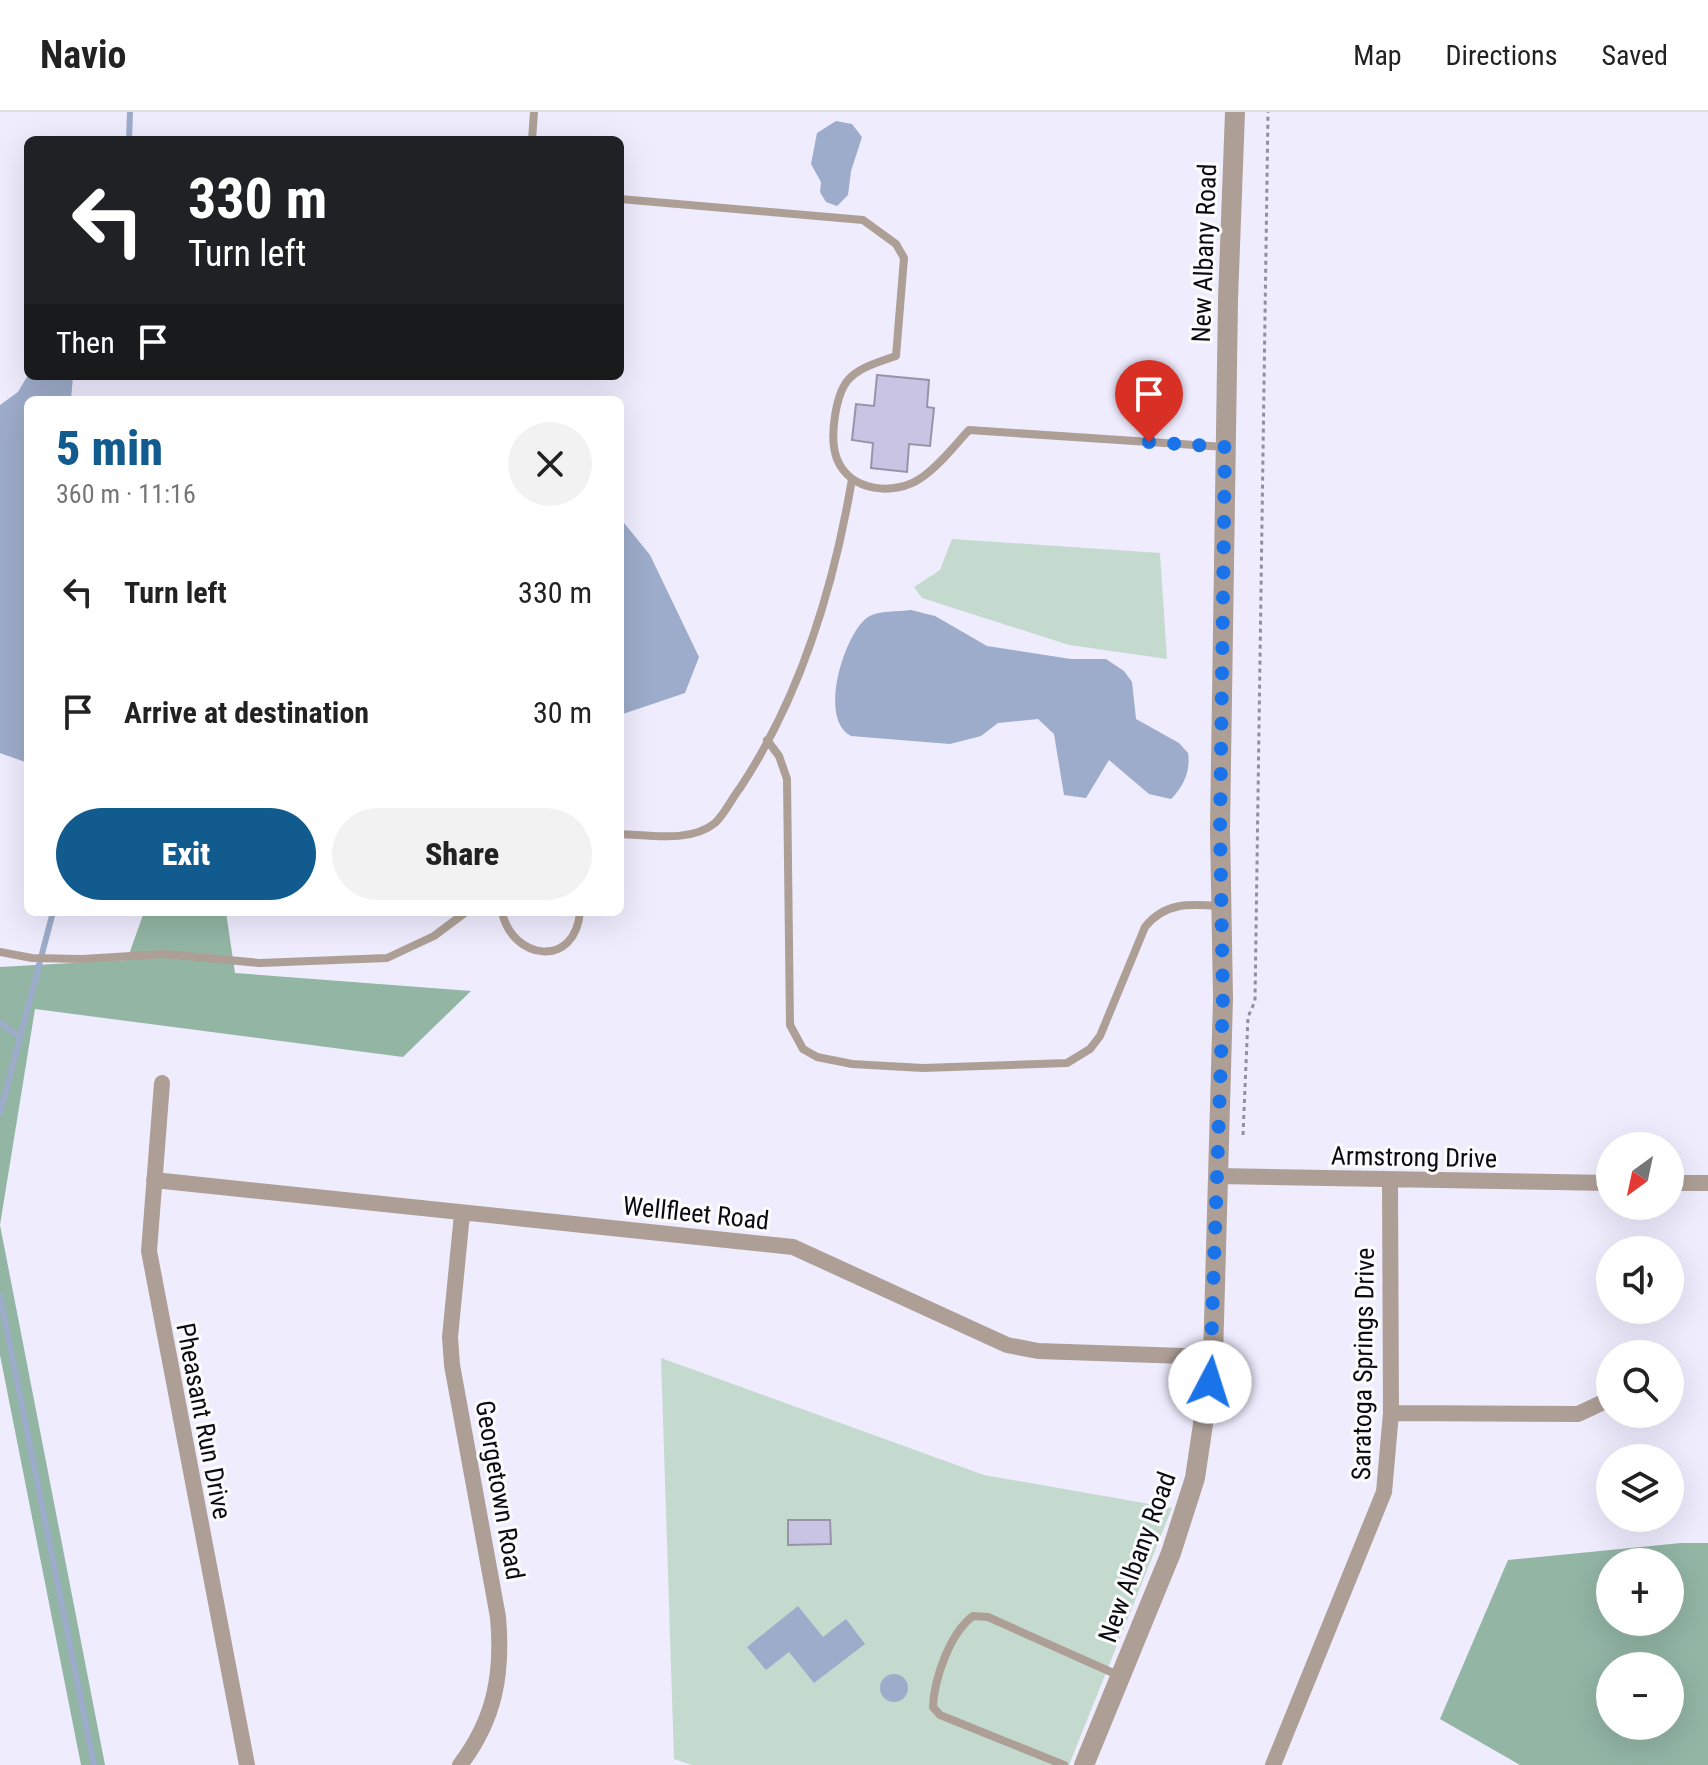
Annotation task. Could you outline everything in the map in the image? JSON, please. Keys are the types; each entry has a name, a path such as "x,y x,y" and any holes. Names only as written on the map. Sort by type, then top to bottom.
{"street":[{"name":"New Albany Road","path":"1084,1765 1171,1553 1195,1478 1213,1357 1224,906 1220,829 1225,447 1235,112"},
{"name":"Pheasant Run Drive","path":"162,1083 149,1251 247,1765"},
{"name":"Armstrong Drive","path":"1217,1176 1390,1182 1596,1183"},
{"name":"Wellfleet Road","path":"154,1180 793,1247 1007,1345 1038,1351 1213,1357"},
{"name":"Saratoga Springs Drive","path":"1273,1765 1384,1492 1391,1413 1390,1182"},
{"path":"1684,1183 1708,1183"},
{"name":"Georgetown Road","path":"460,1765 489,1721 498,1687 502,1653 452,1365 450,1337 462,1214"},
{"path":"1391,1413 1578,1414 1596,1406"}],"lane":[{"path":"532,136 534,112"},
{"path":"624,199 863,220 896,244 904,258 896,356 851,377 838,397 834,419 837,458 852,479 871,488 897,489 920,479 969,430 1225,447"},
{"path":"624,834 693,835 715,823 767,740 795,682 833,579 852,479"},
{"path":"767,740 779,756 787,779 790,1025 803,1049 817,1057 843,1063 923,1068 1067,1063 1080,1057 1100,1036 1145,927 1157,913 1174,906 1224,906"},
{"path":"0,952 32,958 82,959 164,954 260,963 387,958 434,936 461,916"},
{"path":"503,916 518,942 536,952 555,952 571,941 579,916"},
{"path":"1064,1765 940,1715 933,1707 934,1692 960,1625 973,1616 988,1617 1120,1676"}],"path":[{"path":"1243,1135 1248,1017 1255,1001 1268,112"}],"green space":[{"path":"952,539 1160,553 1167,659 1069,645 922,598 914,587 940,570"},
{"path":"143,916 227,916 235,973 471,991 403,1057 35,1009 0,1225 0,967 127,960"},
{"path":"0,1225 105,1765 81,1765 0,1355"},
{"path":"661,1358 984,1475 1172,1508 1069,1765 692,1765 674,1759"},
{"path":"1708,1543 1708,1765 1520,1765 1440,1719 1508,1560 1596,1551 1596,1636 1684,1636 1684,1548 1630,1548"}],"water":[{"path":"836,121 852,124 862,137 851,171 848,195 837,206 826,202 820,192 821,182 811,164 817,133"},
{"path":"25,380 73,380 71,396 24,396 24,762 0,753 0,405 18,392"},
{"path":"624,523 650,555 699,657 685,693 624,714"},
{"path":"911,610 935,616 987,646 1071,659 1106,659 1124,671 1132,682 1136,719 1179,743 1188,753 1187,772 1179,789 1171,799 1149,794 1109,760 1086,798 1064,795 1054,734 1038,719 998,723 981,736 950,744 851,736 841,727 835,695 838,676 851,640 859,626 872,615"},
{"path":"798,1606 823,1637 846,1619 865,1644 814,1683 789,1652 766,1670 747,1647"},
{"path":"894,1674 904,1678 908,1688 904,1698 894,1702 884,1698 880,1688 884,1678"}],"building":[{"path":"877,375 929,380 927,407 934,408 930,446 909,444 907,472 871,468 873,443 852,440 856,404 874,406"},
{"path":"788,1520 830,1520 831,1544 788,1545"}],"waterway":[{"path":"129,136 130,112"},
{"path":"0,1113 52,916"},
{"path":"0,1023 19,1036"},
{"path":"0,1296 94,1765"}],"route":[{"path":"1149,442 1225,447 1220,829 1224,906 1223,998 1210,1382"}]}
